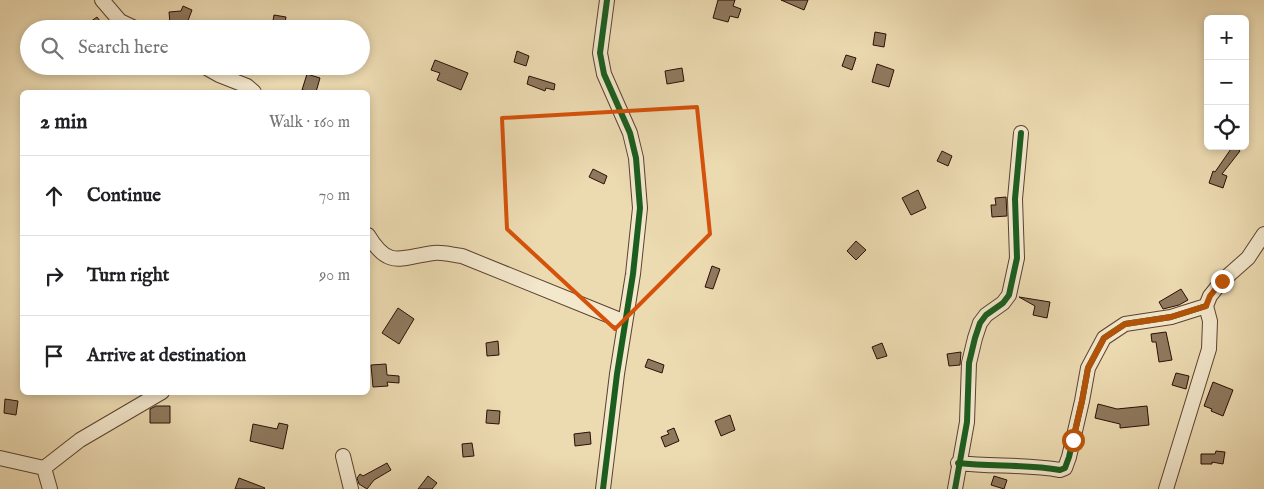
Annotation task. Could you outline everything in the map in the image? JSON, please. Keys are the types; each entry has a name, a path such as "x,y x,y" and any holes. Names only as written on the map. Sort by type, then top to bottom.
{"street":[{"path":"102,0 119,20"},
{"path":"603,489 615,384 633,274 640,208 636,158 630,133 604,74 600,53 606,0"},
{"path":"217,75 248,86 252,90"},
{"path":"955,489 958,463 967,422 969,362 975,338 980,323 986,315 1003,303 1009,295 1017,258 1016,199 1021,133"},
{"path":"1166,489 1209,348 1210,321 1206,306 1210,296 1222,281 1248,258 1264,234"},
{"path":"370,238 386,256 401,260 436,253 462,256 625,322"},
{"path":"958,463 982,466 1012,464 1060,470 1065,468 1082,401 1088,368 1104,338 1125,324 1171,317 1206,306"},
{"path":"44,468 80,440 157,395"},
{"path":"343,456 351,489"},
{"path":"0,458 44,468"},
{"path":"44,468 50,489"}],"highlighted area":[{"path":"697,107 710,234 615,329 507,229 502,118"}],"building":[{"path":"718,0 735,0 733,6 741,9 738,18 730,16 728,22 713,18"},
{"path":"781,0 808,0 804,10"},
{"path":"183,6 192,10 188,20 170,20 169,12 181,11"},
{"path":"274,15 286,17 285,20 273,20"},
{"path":"875,32 886,34 884,47 873,45"},
{"path":"517,51 529,56 526,66 514,62"},
{"path":"846,55 856,58 852,70 842,66"},
{"path":"435,60 468,73 461,90 437,80 440,73 431,70"},
{"path":"877,64 894,70 889,87 872,82"},
{"path":"682,68 684,81 667,84 665,71"},
{"path":"307,75 320,78 317,90 302,90"},
{"path":"529,76 555,84 554,90 546,88 545,91 527,84"},
{"path":"1230,150 1240,151 1222,174 1227,176 1223,188 1209,183 1213,171 1215,172"},
{"path":"942,151 952,156 948,166 937,161"},
{"path":"593,169 607,176 604,184 589,177"},
{"path":"918,190 926,208 911,215 902,198"},
{"path":"1006,197 1007,216 992,217 991,205 996,205 995,198"},
{"path":"856,241 866,250 856,260 847,251"},
{"path":"712,266 720,269 713,289 705,287"},
{"path":"1181,289 1188,300 1179,305 1163,309 1159,302"},
{"path":"1019,297 1050,302 1047,318 1033,315 1035,306"},
{"path":"398,308 414,319 399,344 382,333"},
{"path":"1166,332 1172,360 1159,362 1156,342 1152,342 1151,334"},
{"path":"498,341 499,355 487,356 486,343"},
{"path":"882,343 887,356 877,359 872,347"},
{"path":"961,352 960,365 949,366 947,354"},
{"path":"648,359 664,365 662,373 645,367"},
{"path":"386,364 387,375 399,376 399,383 387,382 388,386 373,387 371,365"},
{"path":"1176,373 1189,376 1186,389 1172,385"},
{"path":"1213,382 1233,390 1223,416 1204,406"},
{"path":"5,399 18,401 16,415 4,413"},
{"path":"1098,404 1117,409 1147,406 1149,425 1120,428 1120,424 1095,418"},
{"path":"156,406 170,406 170,423 150,423 150,409"},
{"path":"487,410 500,411 499,424 486,423"},
{"path":"730,415 735,430 721,436 715,421"},
{"path":"279,423 288,425 283,449 250,441 253,424 277,429"},
{"path":"674,428 679,441 665,447 661,437 669,434 667,431"},
{"path":"590,432 591,444 575,446 574,434"},
{"path":"472,443 474,456 463,457 462,444"},
{"path":"1216,451 1225,452 1223,464 1212,462 1212,464 1201,464 1201,454 1215,454"},
{"path":"387,463 391,470 374,480 367,489 359,484 357,478 360,474 363,476"},
{"path":"428,476 437,483 432,489 418,489"},
{"path":"994,476 1007,480 1004,489 991,485"},
{"path":"239,478 265,488 235,489"}],"cycle path":[{"path":"603,489 617,374 633,274 640,208 636,158 630,133 604,74 600,53 607,0"},
{"path":"955,489 967,422 969,363 975,338 980,323 986,315 1003,303 1009,295 1017,258 1015,199 1021,133"},
{"path":"958,463 1060,470 1065,468 1082,401 1088,368 1104,338 1125,324 1171,317 1206,306"}],"route":[{"path":"1073,440 1088,368 1104,338 1125,324 1171,317 1206,306 1210,296 1222,281"}]}
